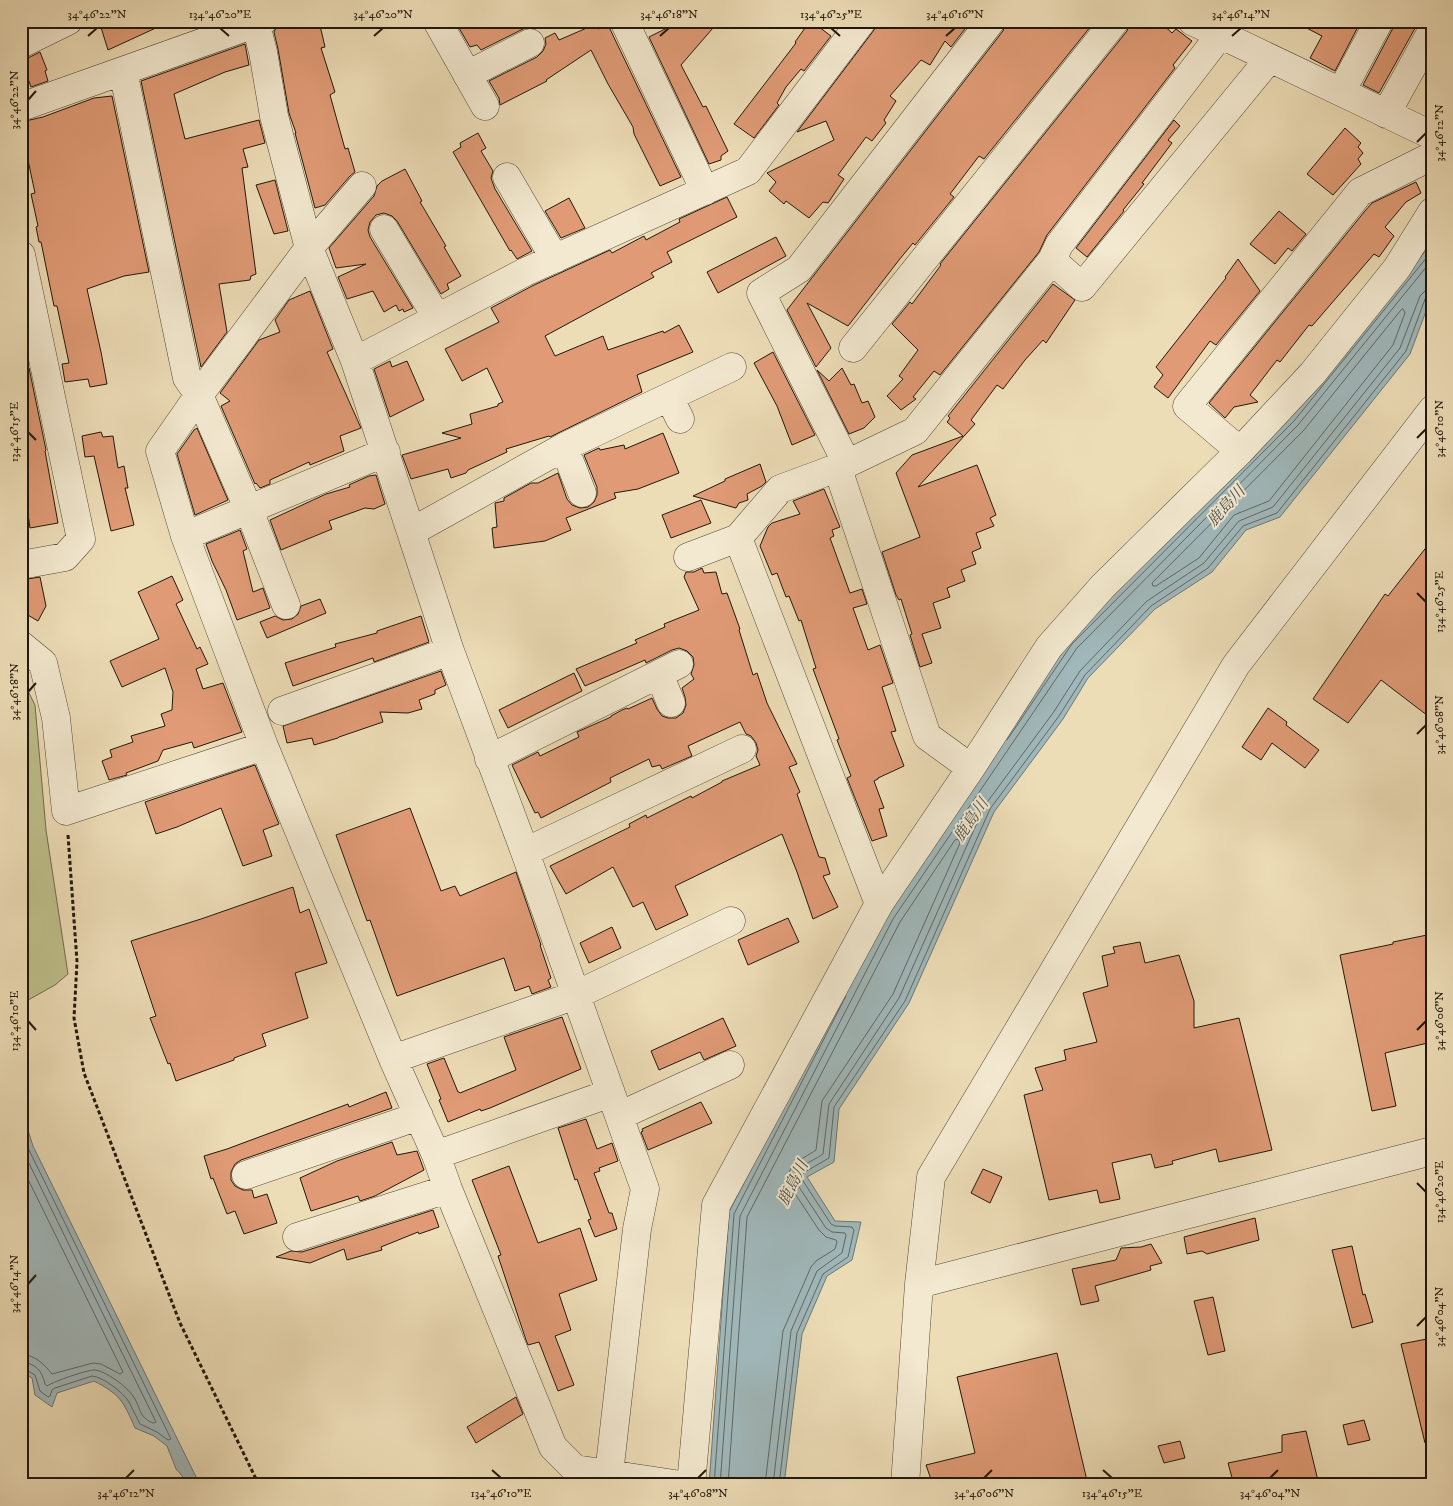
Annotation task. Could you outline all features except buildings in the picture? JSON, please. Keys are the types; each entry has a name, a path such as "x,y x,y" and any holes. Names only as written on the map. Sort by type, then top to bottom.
{"street":[{"path":"21,44 68,21"},
{"path":"437,21 485,106"},
{"path":"355,360 525,272 748,171 862,21"},
{"path":"971,768 928,736 840,478 843,456 760,294 800,269 928,86 991,21"},
{"path":"853,348 1115,21"},
{"path":"1192,21 1386,114 1425,132 1432,133"},
{"path":"1341,92 1379,21"},
{"path":"21,107 258,22 274,116 309,248 355,360 450,651 525,852 645,1188 637,1229 609,1474"},
{"path":"625,23 705,191"},
{"path":"688,556 738,538 780,489 842,466 915,431 1052,260 1059,245 1220,35"},
{"path":"1386,114 1428,38"},
{"path":"468,75 530,43"},
{"path":"1052,260 1082,287 1270,58"},
{"path":"123,71 187,378 199,395 249,510 286,605"},
{"path":"1240,451 1187,406 1360,192 1432,156"},
{"path":"507,177 555,259"},
{"path":"362,186 309,248 199,395 160,451 185,536 264,746 392,1059 436,1156 553,1447 575,1469 681,1485"},
{"path":"691,1485 716,1205 879,904 971,768 1049,647 1103,586 1240,451 1312,374 1397,268 1432,212"},
{"path":"384,229 438,318"},
{"path":"21,256 81,539 64,557 21,565"},
{"path":"411,532 564,447 674,408 732,367"},
{"path":"905,1485 919,1284 931,1177 1236,665 1432,410"},
{"path":"564,447 582,493"},
{"path":"185,536 386,452"},
{"path":"738,538 879,904"},
{"path":"21,645 43,663 56,718 66,811 264,746"},
{"path":"282,711 450,651"},
{"path":"489,759 595,693 669,669 671,703"},
{"path":"525,852 742,749"},
{"path":"392,1059 576,994 731,921"},
{"path":"436,1156 615,1105 730,1065"},
{"path":"246,1175 276,1175 419,1116"},
{"path":"919,1284 1432,1152"},
{"path":"297,1236 448,1189"}],"path":[{"path":"66,811 78,962 74,1018 84,1073 180,1323 259,1485"}],"green space":[{"path":"21,677 35,705 46,830 68,974 55,985 21,1004"}],"water":[{"name":"鹿島川","path":"1432,243 1432,295 1410,354 1280,517 1246,530 1212,572 1155,609 1088,678 1063,719 994,812 909,1003 839,1109 834,1162 807,1177 835,1221 861,1222 852,1260 827,1276 802,1334 784,1485 709,1485 729,1212 884,913 1068,640 1290,418"},
{"path":"21,1108 33,1146 200,1485 190,1485 176,1469 167,1446 154,1436 135,1428 120,1400 110,1390 94,1381 57,1393 52,1407 35,1395 32,1378 21,1372"}]}
